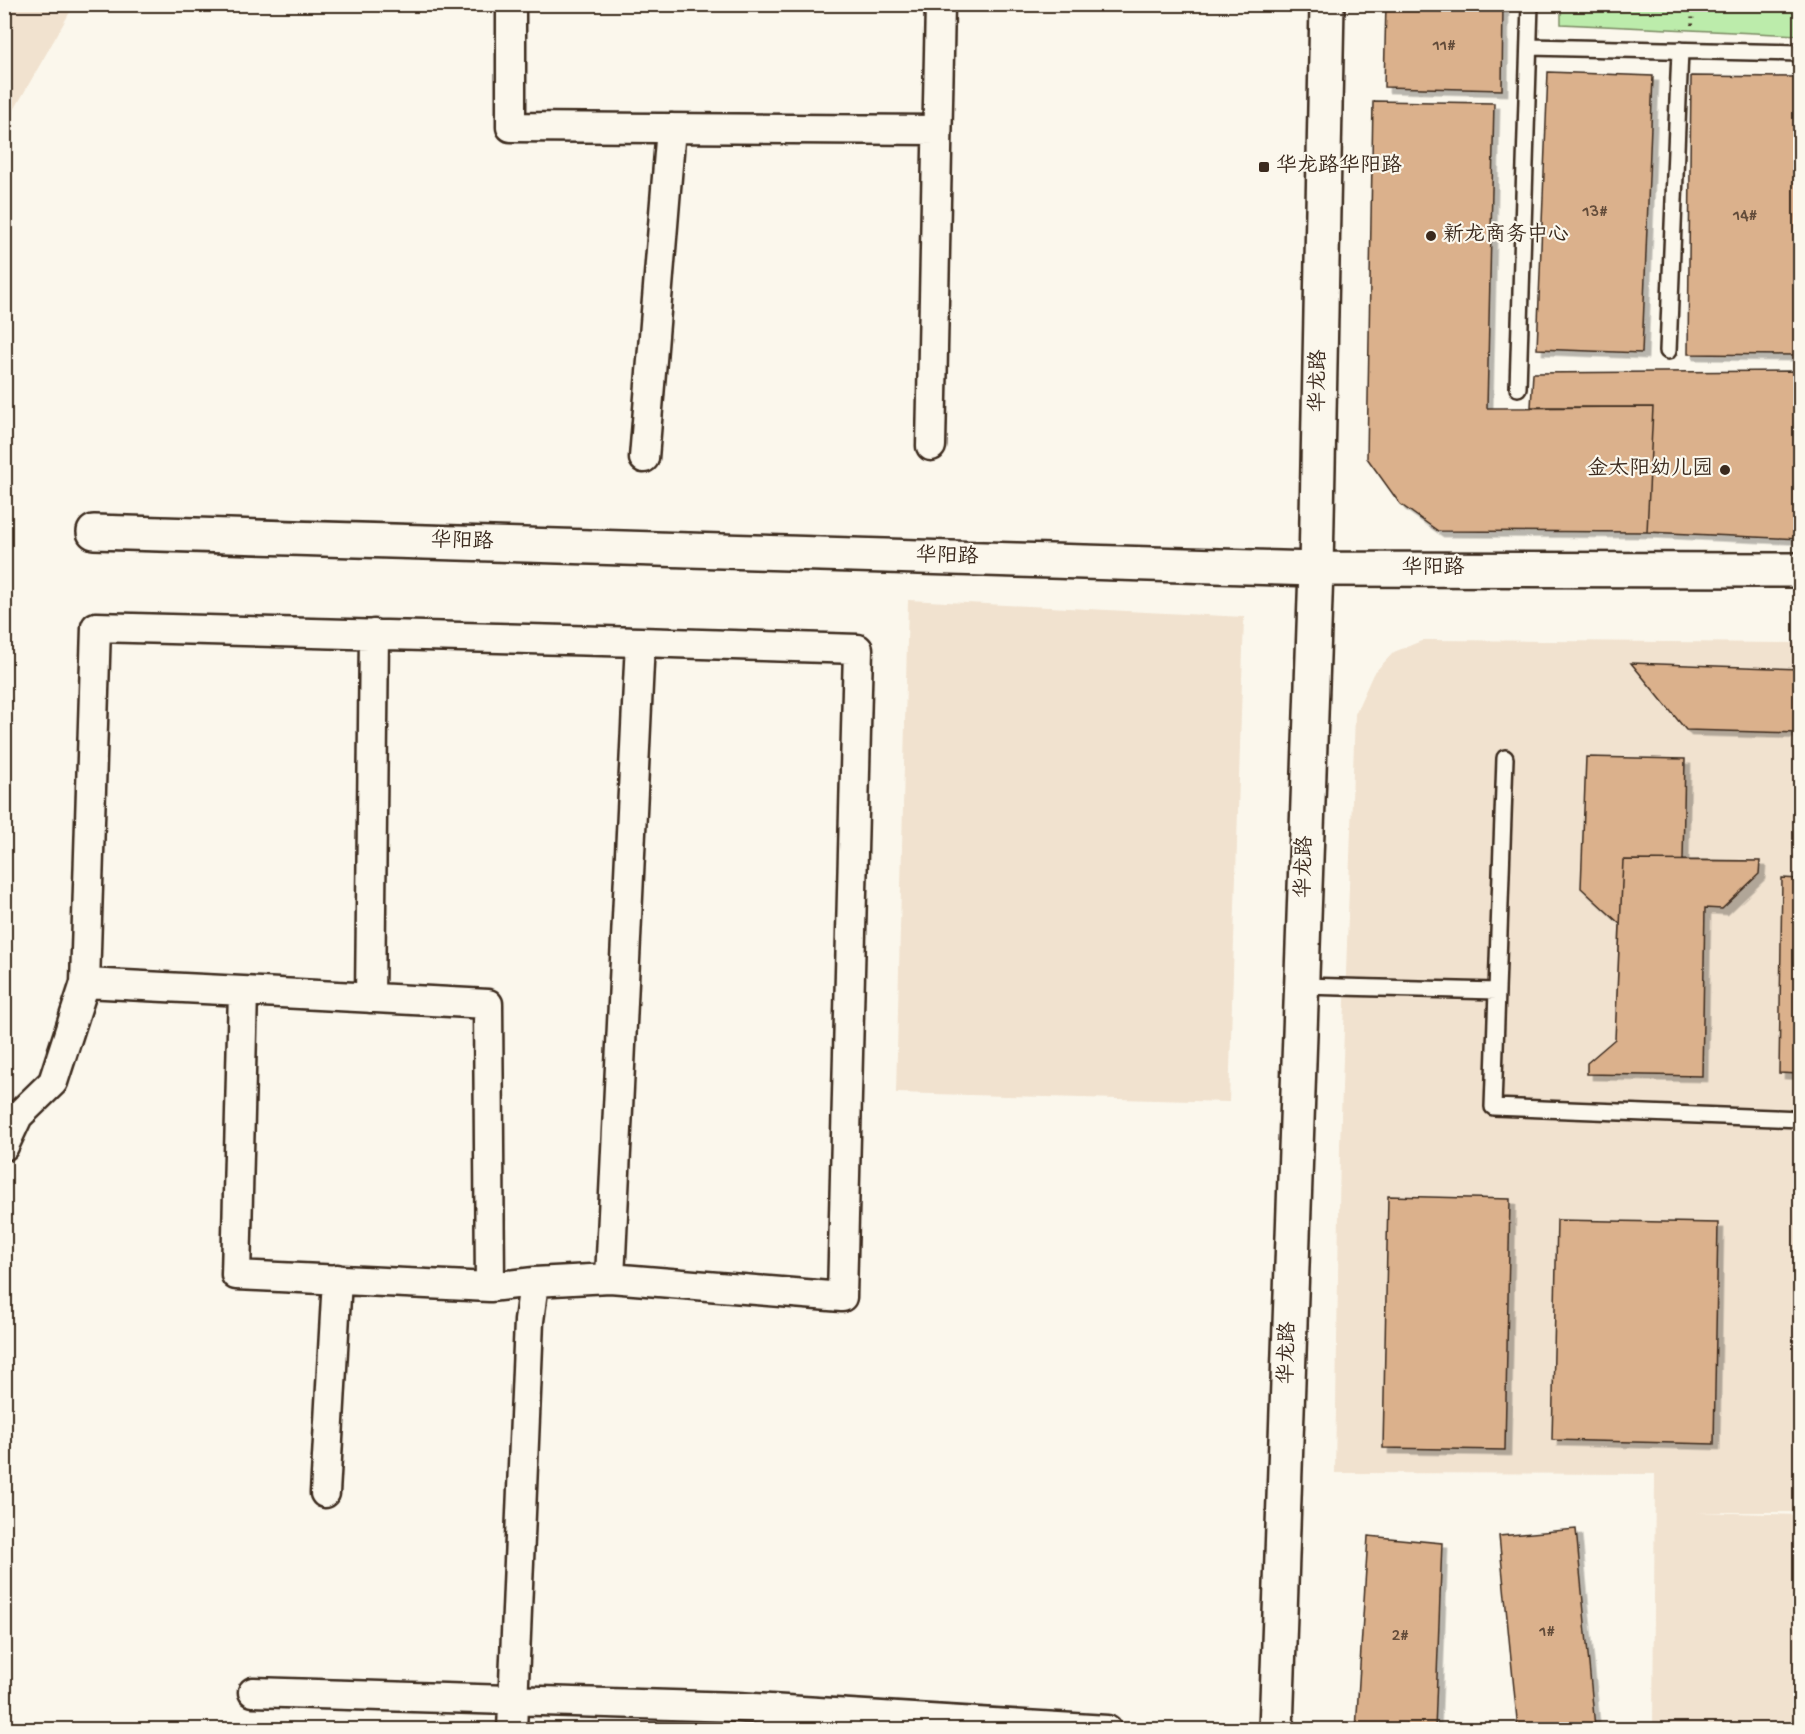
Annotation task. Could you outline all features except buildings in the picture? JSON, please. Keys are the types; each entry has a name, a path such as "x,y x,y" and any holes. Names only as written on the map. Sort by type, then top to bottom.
{"main road":[{"name":"华龙路","path":"1276,1730 1316,569 1327,4"},
{"name":"华阳路","path":"94,532 1316,569 1800,570"}],"street":[{"path":"511,4 511,127 937,130"},
{"path":"931,446 940,4"},
{"path":"644,458 670,128"},
{"path":"4,1146 18,1116 53,1082 85,983 96,627 858,649 842,1297 610,1278 490,1287 236,1275 243,991"},
{"path":"370,998 374,634"},
{"path":"610,1278 640,642"},
{"path":"85,983 488,1004 490,1287"},
{"path":"325,1493 337,1279"},
{"path":"512,1730 529,1321 534,1282"},
{"path":"253,1692 737,1707 1107,1730"}],"lane":[{"path":"1518,388 1530,4"},
{"path":"1529,47 1800,53"},
{"path":"1668,351 1680,50"},
{"path":"1505,758 1493,1107 1800,1119"},
{"path":"1302,986 1497,991"}],"shaded area":[{"path":"4,5 74,5 5,126"},
{"path":"908,600 1244,617 1229,1102 896,1093"},
{"path":"1424,640 1800,643 1800,1512 1697,1512 1800,1515 1800,1729 1653,1729 1655,1474 1335,1473 1340,1145 1355,714 1373,674 1394,652"}],"green space":[{"path":"1561,5 1800,5 1800,35 1561,24"}],"place":[{"name":"华龙路华阳路","path":"1264,167"},
{"name":"新龙商务中心","path":"1431,236"},
{"name":"金太阳幼儿园","path":"1725,470"}]}
